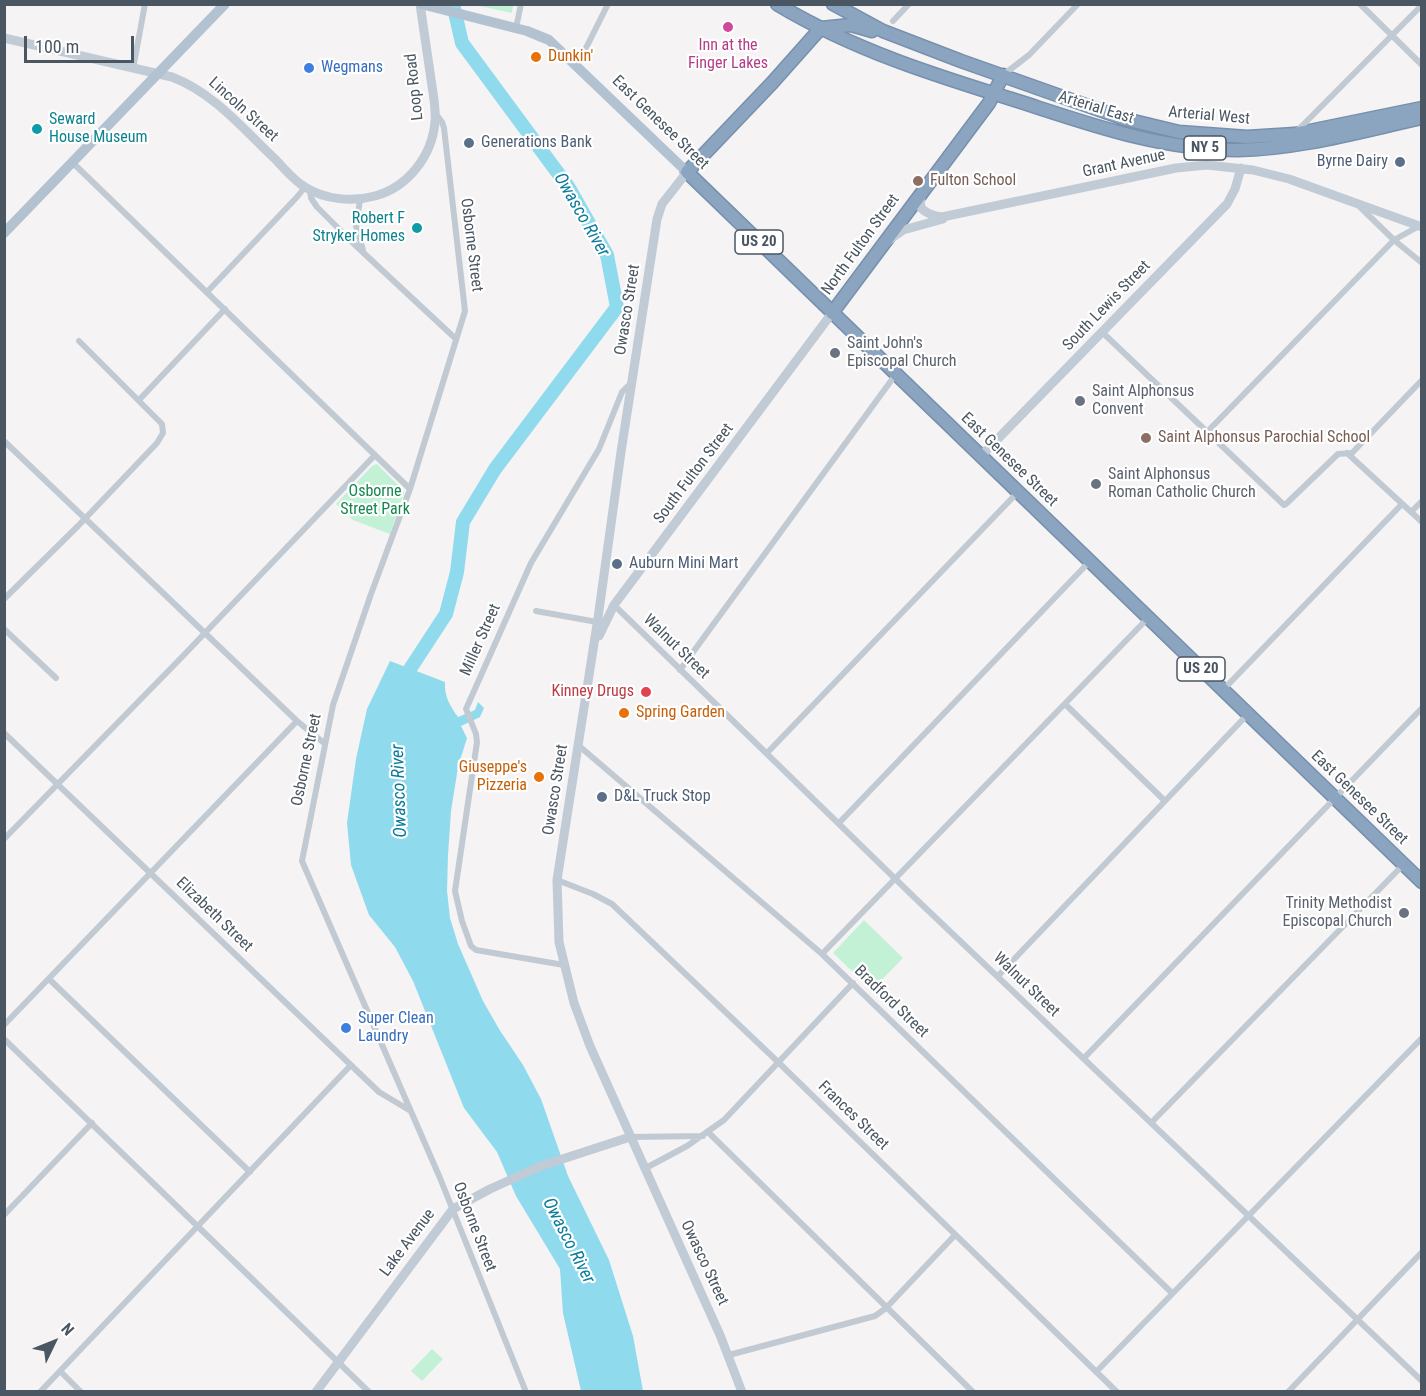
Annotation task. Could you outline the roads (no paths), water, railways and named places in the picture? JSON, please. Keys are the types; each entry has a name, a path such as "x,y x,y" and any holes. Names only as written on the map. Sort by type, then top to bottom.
{"highway":[{"name":"Arterial East","path":"777,4 820,28 888,58 993,93 1166,144 1214,149 1265,148 1300,144 1422,118"},
{"name":"Arterial West","path":"833,4 883,31 961,62 1125,119 1179,132 1247,137 1295,134 1422,108"},
{"path":"687,172 772,83 820,28 851,25 873,31 883,31"},
{"name":"North Fulton Street","path":"832,313 989,103 1003,75"},
{"name":"East Genesee Street","path":"687,172 1422,882"}],"main road":[{"path":"4,233 225,4"},
{"name":"East Genesee Street","path":"421,4 539,34 549,40 687,172"}],"street":[{"path":"133,69 145,4"},
{"name":"Loop Road","path":"360,200 387,192 399,184 412,173 430,145 436,114 421,4"},
{"path":"516,28 521,4"},
{"path":"574,62 586,48 608,4"},
{"path":"892,21 909,4"},
{"name":"North Fulton Street","path":"1003,75 1029,55 1078,4"},
{"path":"1360,4 1422,65"},
{"path":"1295,134 1422,4"},
{"name":"Lincoln Street","path":"4,38 185,82 209,97 307,189 336,198 360,200"},
{"name":"Osborne Street","path":"436,114 444,128 466,307 410,489 342,674 324,743 302,861 453,1209 526,1392"},
{"path":"72,162 410,489"},
{"name":"Grant Avenue","path":"879,248 903,230 951,216 1176,168 1207,165 1241,168 1289,179 1357,205 1422,263"},
{"name":"South Lewis Street","path":"981,456 1227,204 1235,189 1241,168"},
{"name":"Owasco Street","path":"687,172 662,204 657,219 592,659 556,880 559,942 574,1003 590,1046 644,1169 729,1355 742,1392"},
{"path":"207,292 307,189"},
{"name":"Lincoln Street","path":"307,189 317,207 456,339"},
{"path":"920,193 921,208 925,212 933,216 951,216"},
{"path":"360,200 357,226 360,245 366,256"},
{"path":"1357,205 1421,226"},
{"path":"1207,432 1394,240 1421,226"},
{"path":"139,400 225,309"},
{"name":"South Fulton Street","path":"592,659 605,620 614,605 832,313"},
{"path":"1102,332 1280,503 1286,504 1338,454 1352,453 1422,380"},
{"path":"4,599 85,519 161,437 163,428 139,400 79,341"},
{"path":"680,670 896,374"},
{"name":"Miller Street","path":"564,965 476,950 471,946 459,910 456,886 477,742 474,727 466,709 531,563 599,449 622,392 632,382"},
{"path":"4,441 297,721 324,743"},
{"path":"1347,453 1422,522"},
{"path":"4,839 375,455"},
{"path":"767,753 1018,492"},
{"path":"1411,512 1422,501"},
{"path":"1223,690 1402,504"},
{"path":"839,823 1090,561"},
{"path":"600,602 614,605"},
{"name":"Walnut Street","path":"614,605 1422,1381"},
{"path":"536,610 597,622"},
{"path":"822,954 1148,618"},
{"path":"4,629 56,678"},
{"path":"1065,704 1165,801"},
{"path":"1084,1058 1422,708"},
{"path":"998,976 1248,714"},
{"path":"4,1025 297,721"},
{"name":"Elizabeth Street","path":"4,733 379,1092 410,1110"},
{"name":"Bradford Street","path":"578,745 822,954 1172,1293"},
{"path":"1151,1123 1403,865"},
{"name":"Frances Street","path":"556,880 612,904 1117,1392"},
{"path":"49,979 250,1172"},
{"path":"644,1169 706,1134 724,1120 853,983"},
{"path":"1096,1372 1422,1038"},
{"path":"4,1039 369,1392"},
{"path":"40,1392 351,1065"},
{"path":"4,1215 92,1123"},
{"path":"630,1137 706,1134 972,1392"},
{"name":"Lake Avenue","path":"316,1392 453,1209 541,1166 581,1151 630,1137"},
{"path":"729,1355 875,1316 886,1308 955,1235"},
{"path":"1288,1392 1422,1252"},
{"path":"60,1371 81,1392"}],"water":[{"path":"390,661 445,682 448,701 458,717 475,710 478,702 484,708 480,717 461,726 467,738 458,767 451,811 447,891 450,918 458,944 483,1001 523,1065 541,1099 568,1176 609,1260 633,1336 643,1391 581,1391 563,1313 560,1269 516,1196 497,1152 464,1108 413,981 395,947 369,915 351,865 347,823 356,759 367,709"}],"waterway":[{"name":"Owasco River","path":"407,685 410,669 446,614 457,572 463,522 495,469 617,307 607,255 569,188 462,43 453,4"}],"place":[{"name":"Inn at the Finger Lakes","path":"728,27"},
{"name":"Dunkin'","path":"536,57"},
{"name":"Wegmans","path":"309,68"},
{"name":"Seward House Museum","path":"37,129"},
{"name":"Generations Bank","path":"469,143"},
{"name":"Byrne Dairy","path":"1400,162"},
{"name":"Fulton School","path":"918,181"},
{"name":"Robert F Stryker Homes","path":"417,228"},
{"name":"Saint John's Episcopal Church","path":"835,353"},
{"name":"Saint Alphonsus Convent","path":"1080,401"},
{"name":"Saint Alphonsus Parochial School","path":"1146,438"},
{"name":"Saint Alphonsus Roman Catholic Church","path":"1096,484"},
{"name":"Auburn Mini Mart","path":"617,564"},
{"name":"Kinney Drugs","path":"646,692"},
{"name":"Spring Garden","path":"624,713"},
{"name":"Giuseppe's Pizzeria","path":"539,777"},
{"name":"D&L Truck Stop","path":"602,797"},
{"name":"Trinity Methodist Episcopal Church","path":"1404,913"},
{"name":"Super Clean Laundry","path":"346,1028"}],"park label":[{"name":"Osborne Street Park","path":"375,501"}]}
